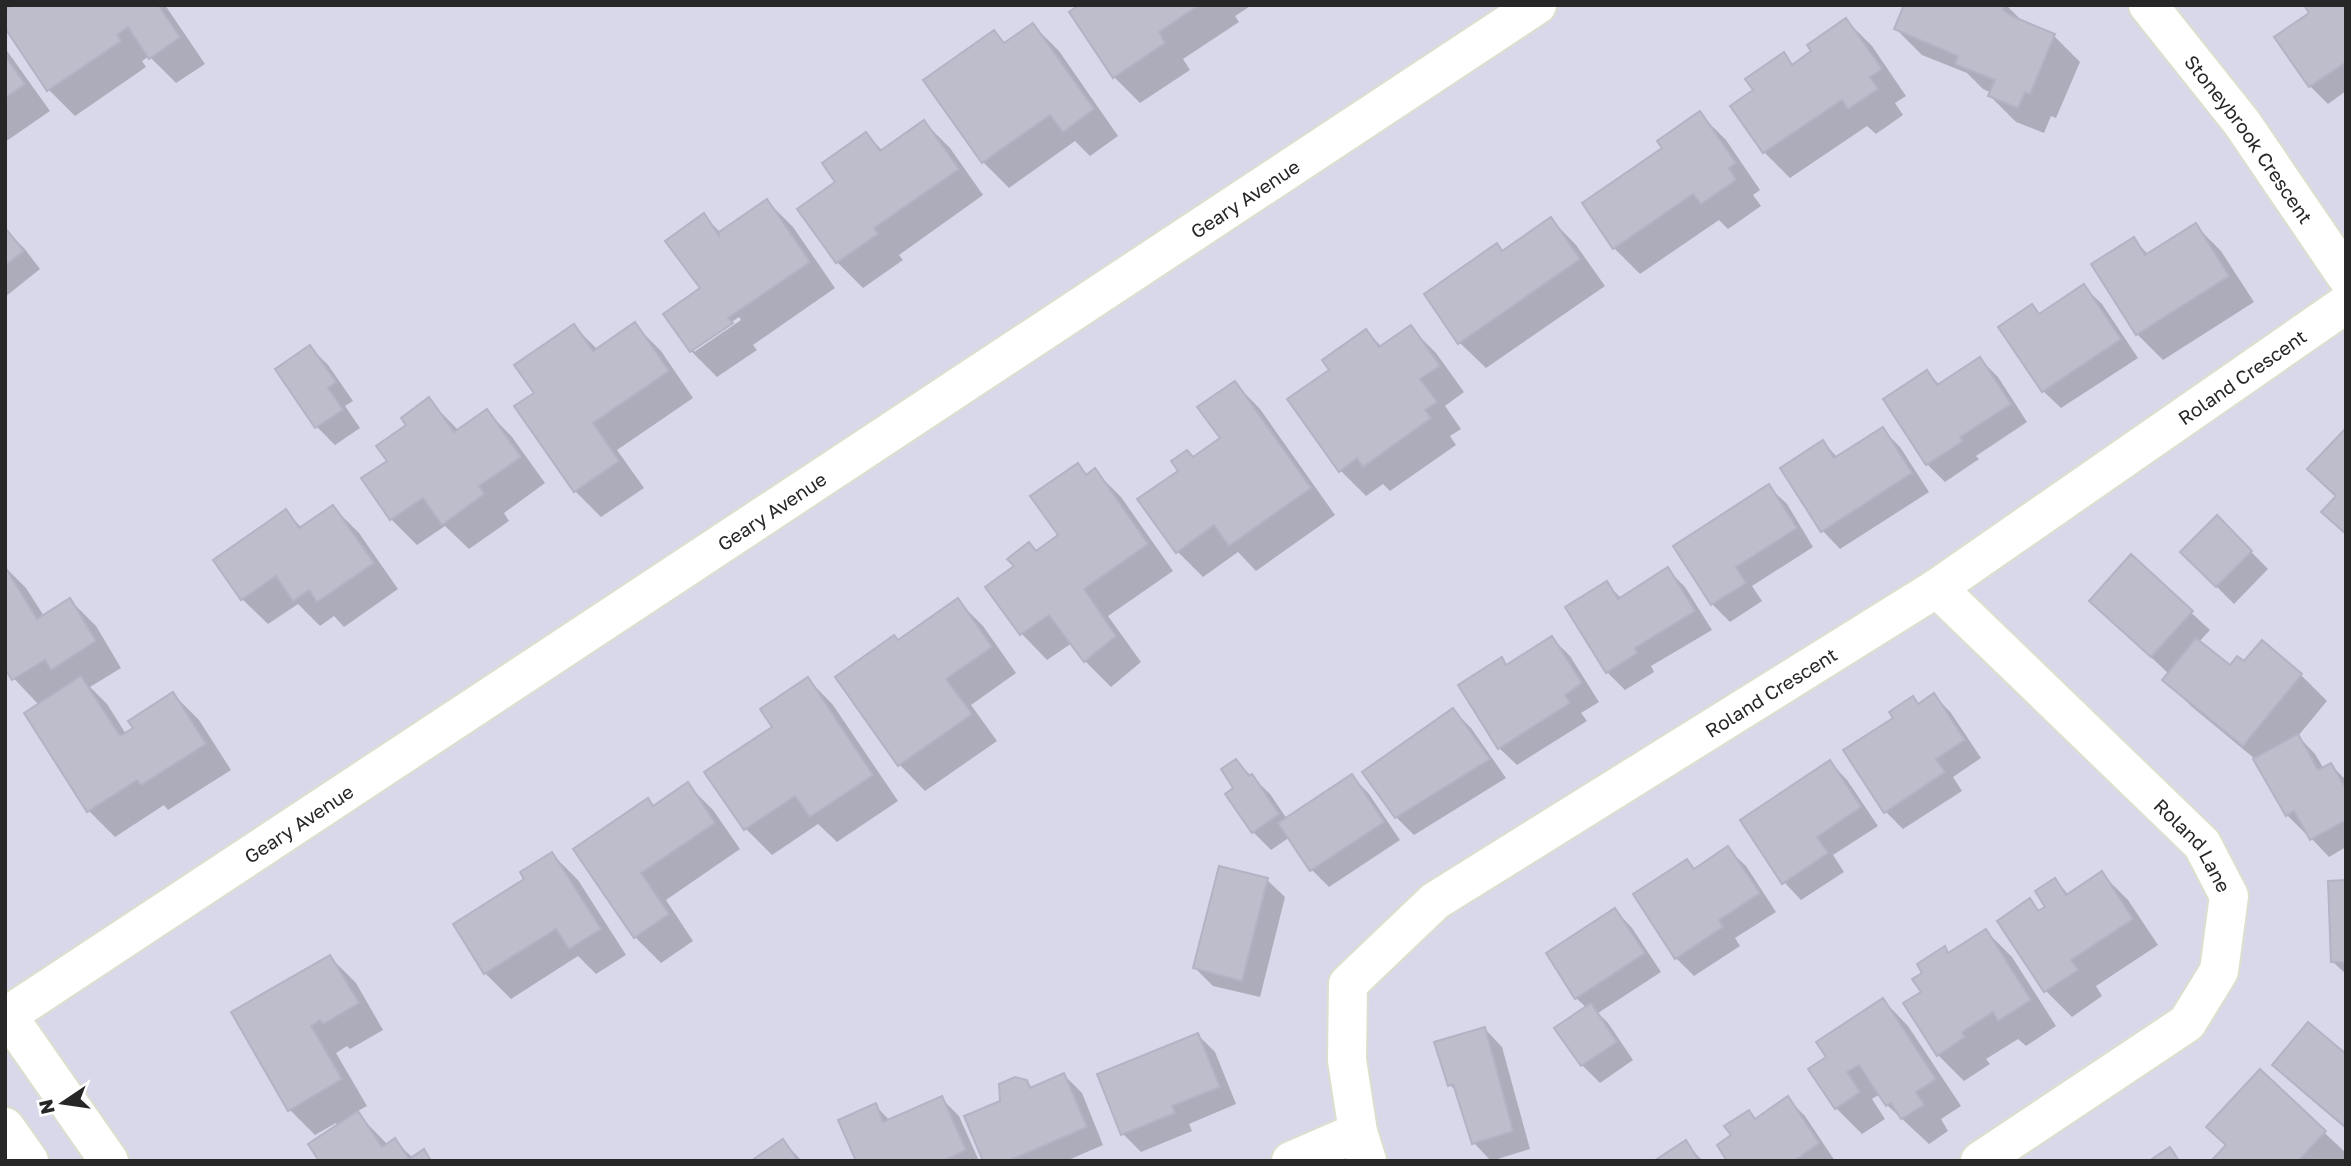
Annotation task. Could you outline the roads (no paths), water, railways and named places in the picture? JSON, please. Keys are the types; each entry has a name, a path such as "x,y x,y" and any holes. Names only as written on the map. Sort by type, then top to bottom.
{"street":[{"name":"Geary Avenue","path":"6,1014 1537,5"},
{"name":"Stoneybrook Crescent","path":"2148,5 2242,122 2346,276"},
{"name":"Roland Crescent","path":"1362,1146 1347,1060 1348,984 1434,901 1937,588 2346,304"},
{"name":"Roland Lane","path":"1937,588 2202,845 2229,896 2219,971 2187,1023 1980,1161"},
{"path":"6,1014 109,1161"},
{"path":"5,1127 29,1161"},
{"path":"1292,1161 1362,1146"}]}
